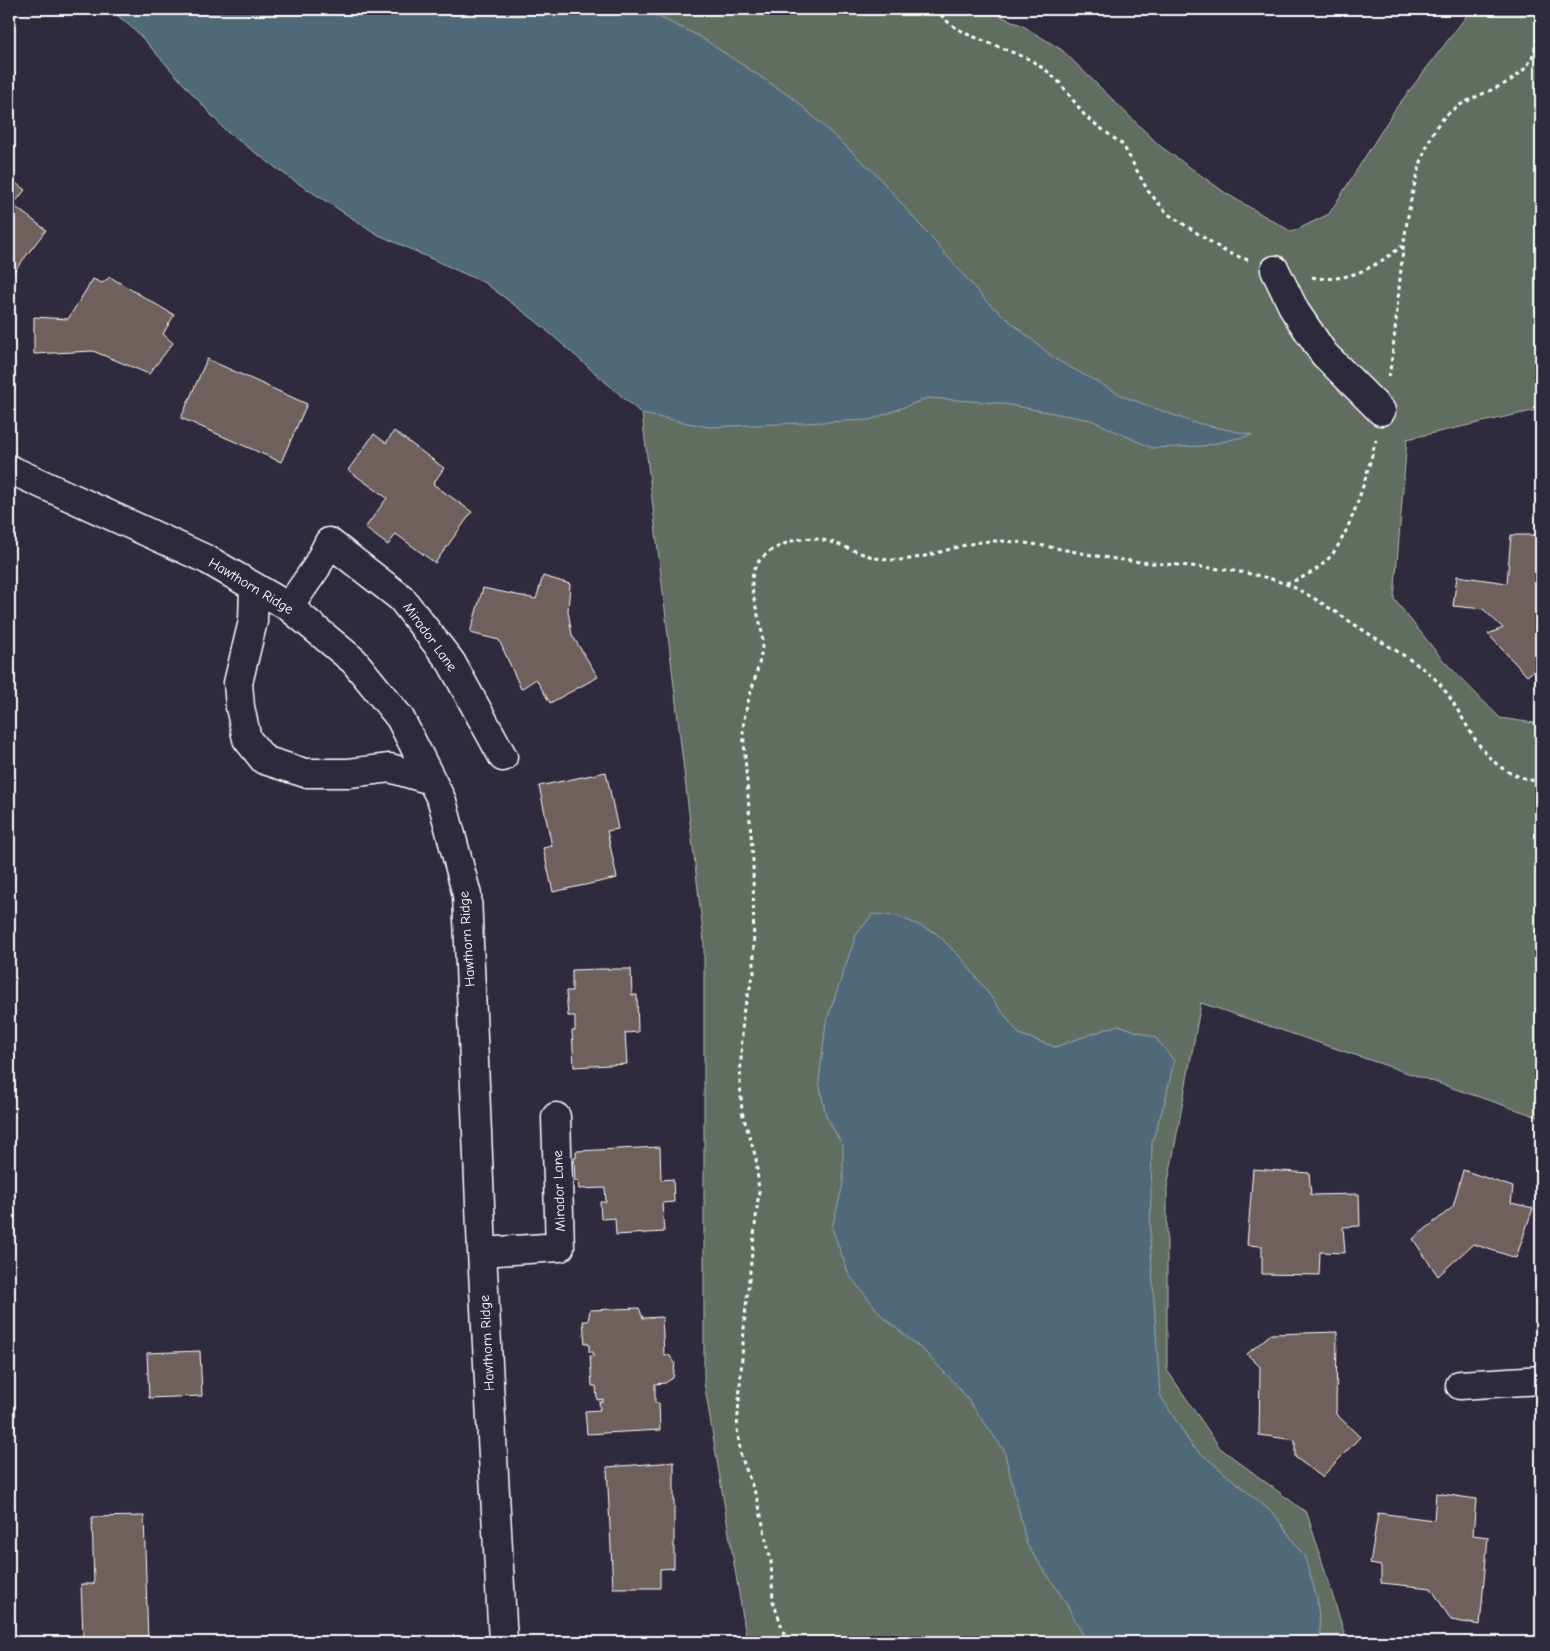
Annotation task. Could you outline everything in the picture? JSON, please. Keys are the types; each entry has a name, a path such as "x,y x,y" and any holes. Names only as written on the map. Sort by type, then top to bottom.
{"street":[{"path":"1275,270 1295,311 1324,354 1381,411"},
{"name":"Hawthorn Ridge","path":"9,469 208,560 289,607 354,661 400,718 442,801 467,895 482,1252 503,1642"},
{"name":"Mirador Lane","path":"289,607 316,568 329,542 401,598 451,662 503,757"},
{"path":"254,587 253,621 238,683 240,707 247,739 264,760 305,773 349,772 390,768 431,780"},
{"name":"Mirador Lane","path":"482,1252 560,1247 556,1117"},
{"path":"1460,1385 1541,1380"}],"path":[{"path":"936,9 950,24 967,34 1029,59 1047,70 1060,83 1086,117 1123,145 1148,191 1168,214 1226,252 1275,270 1316,278 1343,276 1379,264 1403,246"},
{"path":"1285,584 1298,581 1325,562 1336,550 1344,534 1369,465 1395,342 1403,246 1417,174 1434,133 1442,118 1453,108 1512,80 1523,70 1531,59 1536,43 1537,9"},
{"path":"787,1642 773,1601 771,1561 758,1501 741,1456 737,1429 745,1315 759,1191 756,1158 742,1112 740,1082 743,1013 754,973 752,861 743,730 744,714 762,651 762,630 752,588 754,570 759,560 769,552 805,538 833,541 876,560 897,561 997,541 1123,560 1210,568 1254,575 1285,584 1318,602 1426,672 1446,693 1474,737 1500,767 1541,782"}],"green space":[{"path":"110,9 986,9 1023,26 1062,50 1160,146 1227,194 1292,232 1329,214 1396,108 1472,9 1541,9 1541,409 1407,439 1394,599 1442,659 1500,718 1541,724 1541,1118 1201,1003 1167,1188 1167,1370 1220,1448 1307,1513 1347,1642 747,1642 704,1382 704,941 642,414 536,321 485,283 377,234 290,178 226,131 137,32"}],"water":[{"path":"110,9 642,9 699,36 794,99 875,173 987,302 1055,359 1125,397 1192,422 1252,435 1203,446 1152,448 1091,420 999,403 928,398 870,420 709,427 642,414 536,321 485,283 377,234 290,178 226,131 137,32"},
{"path":"873,914 898,916 936,933 963,960 1019,1034 1055,1047 1118,1025 1156,1038 1174,1061 1165,1101 1152,1142 1150,1239 1160,1395 1192,1446 1275,1515 1305,1558 1317,1598 1321,1642 1087,1642 1065,1601 1027,1545 1004,1450 961,1390 924,1351 883,1317 849,1275 832,1228 843,1184 843,1146 826,1116 819,1082 826,1023 856,935"}],"building":[{"path":"9,178 25,190 13,205 46,230 9,278"},
{"path":"110,277 174,315 163,334 173,343 149,374 93,351 34,354 34,317 68,319 93,279 102,283"},
{"path":"207,359 307,404 281,462 181,418"},
{"path":"394,431 444,468 433,484 472,512 435,563 396,534 388,545 365,528 387,498 348,470 374,434 386,443"},
{"path":"1511,535 1541,535 1541,665 1527,676 1488,634 1503,628 1483,609 1453,606 1457,576 1507,583"},
{"path":"543,576 570,584 568,611 572,635 598,677 550,703 536,679 521,689 499,640 470,633 483,588 536,599"},
{"path":"606,772 618,829 607,831 617,878 553,892 543,848 552,846 539,786"},
{"path":"631,969 632,995 637,995 638,1032 625,1033 627,1064 574,1067 572,1031 575,1031 575,1016 568,1016 566,991 572,991 572,970"},
{"path":"660,1147 661,1180 673,1179 674,1202 662,1203 664,1232 616,1235 615,1218 601,1219 600,1202 606,1202 605,1188 579,1189 578,1181 575,1181 574,1158 576,1158 576,1151"},
{"path":"1253,1169 1309,1173 1311,1195 1359,1194 1360,1226 1343,1227 1345,1253 1320,1252 1319,1275 1262,1274 1262,1246 1247,1245"},
{"path":"1463,1170 1513,1187 1511,1203 1533,1208 1516,1258 1473,1244 1438,1276 1413,1239 1453,1207"},
{"path":"639,1308 643,1318 662,1317 664,1354 670,1356 675,1363 673,1378 665,1383 655,1384 655,1403 659,1403 660,1430 587,1434 585,1411 600,1410 599,1402 603,1402 603,1399 597,1400 596,1386 592,1386 590,1356 594,1356 593,1352 589,1352 589,1344 585,1344 583,1321 588,1321 590,1310"},
{"path":"1337,1332 1336,1414 1360,1437 1322,1477 1295,1457 1295,1440 1259,1435 1260,1367 1247,1354 1271,1334"},
{"path":"200,1351 202,1396 149,1398 147,1353"},
{"path":"674,1462 674,1568 660,1569 660,1588 613,1588 607,1467"},
{"path":"1436,1493 1476,1499 1473,1535 1488,1537 1480,1625 1451,1620 1431,1588 1381,1583 1381,1566 1370,1564 1378,1513 1434,1520"},
{"path":"144,1516 148,1642 58,1642 58,1637 83,1636 81,1584 94,1584 92,1517"}]}
